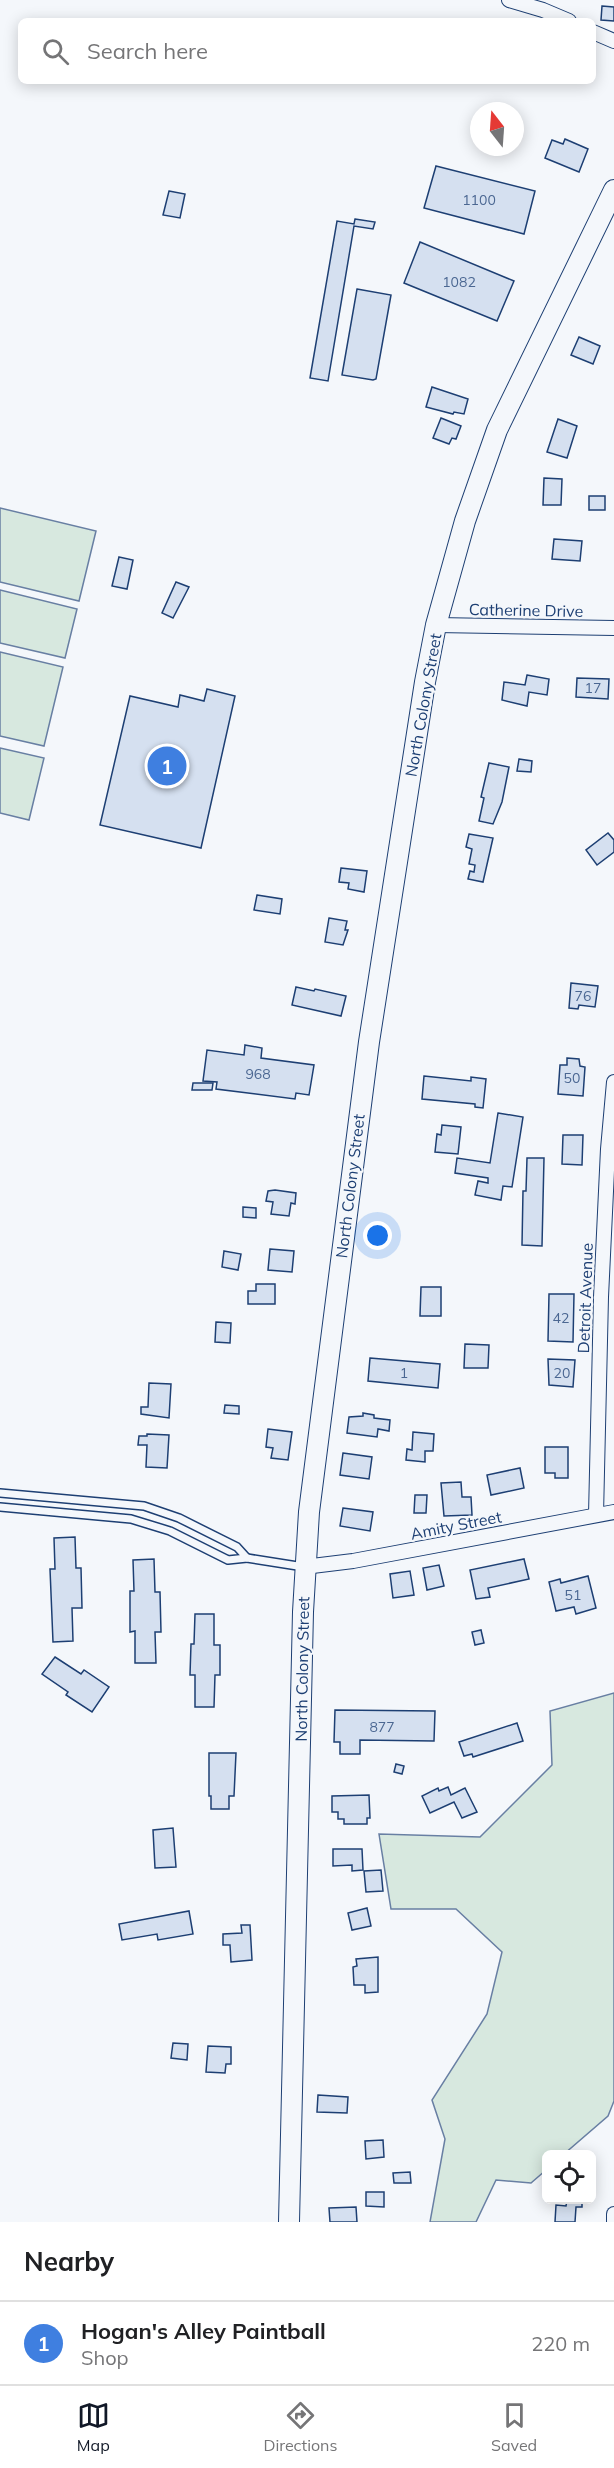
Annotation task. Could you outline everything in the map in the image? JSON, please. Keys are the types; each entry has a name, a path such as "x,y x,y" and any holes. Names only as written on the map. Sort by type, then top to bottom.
{"main road":[{"name":"North Colony Street","path":"289,2222 304,1567 315,1458 369,1042 424,692 436,625 465,521 497,430 614,190"}],"street":[{"path":"509,0 562,18"},
{"path":"596,33 614,41"},
{"name":"Catherine Drive","path":"436,625 614,628"},
{"name":"Detroit Avenue","path":"596,1515 602,1286 614,1082"},
{"name":"Amity Street","path":"304,1567 353,1561 614,1512"},
{"path":"614,2214 614,2222"}],"lane":[{"path":"0,1494 144,1506 179,1518 237,1547 247,1558"},
{"path":"105,1517 112,1503"},
{"path":"0,1507 131,1520 170,1531 228,1560 247,1558 304,1567"}],"shaded area":[{"path":"0,508 96,531 79,601 0,582"},
{"path":"0,590 77,609 65,658 0,643"},
{"path":"0,652 63,667 44,746 0,736"},
{"path":"0,748 44,758 29,820 0,813"},
{"path":"614,1693 614,2101 608,2116 569,2150 542,2150 542,2173 531,2183 496,2180 476,2222 430,2222 445,2139 432,2100 487,2014 502,1952 456,1909 391,1909 379,1834 480,1837 552,1765 550,1711"}],"building":[{"path":"602,6 614,7 614,21 601,20"},
{"path":"565,139 588,149 579,172 545,158 552,140 563,144"},
{"path":"436,166 535,191 524,234 424,208"},
{"path":"169,191 185,194 180,218 163,215"},
{"path":"355,219 375,222 373,229 354,226 328,381 310,378 337,221 354,224"},
{"path":"420,242 514,281 497,321 404,283"},
{"path":"357,289 391,295 376,379 373,380 342,375"},
{"path":"579,337 600,346 593,364 571,355"},
{"path":"432,387 468,399 464,414 454,412 453,414 426,407"},
{"path":"441,418 461,426 456,439 452,438 449,444 433,438"},
{"path":"558,419 577,426 567,458 547,452"},
{"path":"544,478 562,479 561,505 543,505"},
{"path":"589,496 605,496 605,510 589,510"},
{"path":"554,539 582,541 580,561 552,559"},
{"path":"119,557 133,560 127,589 112,586"},
{"path":"176,582 189,587 173,618 162,613"},
{"path":"527,675 549,679 547,695 529,692 527,706 502,700 504,682 525,685"},
{"path":"577,678 609,679 608,699 576,697"},
{"path":"207,689 235,696 201,848 100,825 130,696 178,707 180,695 204,701"},
{"path":"519,759 532,761 531,772 517,771"},
{"path":"489,763 509,767 502,802 493,824 479,821 484,798 481,797"},
{"path":"608,833 614,840 614,852 597,865 586,850"},
{"path":"469,834 493,838 483,882 468,879 470,871 474,872 475,865 469,864 472,849 466,847"},
{"path":"341,868 367,871 364,892 348,889 349,883 339,882"},
{"path":"257,895 282,899 280,914 254,910"},
{"path":"329,918 347,921 345,930 348,930 343,945 325,942"},
{"path":"571,983 598,986 595,1007 579,1005 578,1009 569,1008"},
{"path":"296,987 346,996 341,1016 292,1005"},
{"path":"245,1045 262,1048 261,1058 314,1065 309,1095 296,1093 295,1099 216,1089 217,1082 203,1081 207,1050 244,1055"},
{"path":"567,1058 579,1059 580,1066 585,1067 583,1096 558,1094 560,1065 567,1065"},
{"path":"424,1076 471,1081 471,1077 486,1079 483,1108 475,1107 475,1104 422,1099"},
{"path":"193,1083 213,1083 212,1090 192,1090"},
{"path":"498,1113 523,1117 512,1187 503,1186 501,1200 475,1195 478,1181 488,1183 488,1178 455,1173 457,1158 490,1163"},
{"path":"442,1125 461,1127 458,1154 435,1152 437,1134 441,1135"},
{"path":"563,1135 583,1135 582,1165 562,1164"},
{"path":"527,1158 544,1158 542,1246 522,1245 523,1191 526,1191"},
{"path":"268,1191 296,1193 295,1204 291,1203 289,1216 271,1214 273,1202 266,1201"},
{"path":"243,1207 256,1208 256,1218 243,1217"},
{"path":"270,1249 294,1251 292,1272 268,1270"},
{"path":"224,1251 241,1254 238,1270 222,1267"},
{"path":"256,1284 275,1284 275,1304 248,1304 248,1291 256,1291"},
{"path":"421,1287 441,1287 441,1316 420,1316"},
{"path":"549,1294 574,1294 573,1342 548,1341"},
{"path":"216,1322 231,1323 230,1343 215,1342"},
{"path":"465,1344 489,1345 488,1368 464,1368"},
{"path":"370,1358 440,1364 438,1388 368,1381"},
{"path":"548,1359 575,1360 573,1387 549,1385"},
{"path":"149,1383 171,1384 169,1418 141,1414 141,1407 148,1407"},
{"path":"225,1405 239,1406 239,1414 224,1413"},
{"path":"363,1413 374,1415 374,1418 390,1420 389,1431 378,1429 377,1437 347,1433 349,1417 363,1416"},
{"path":"268,1429 292,1432 288,1460 271,1458 273,1448 266,1447"},
{"path":"413,1432 434,1434 433,1451 425,1451 425,1462 406,1460 407,1449 412,1450"},
{"path":"147,1434 169,1435 167,1468 146,1467 147,1445 138,1445 139,1436 147,1436"},
{"path":"545,1447 568,1447 568,1478 555,1478 555,1473 545,1473"},
{"path":"343,1453 372,1457 369,1479 340,1475"},
{"path":"520,1468 524,1488 491,1495 487,1475"},
{"path":"461,1482 462,1497 471,1497 472,1515 444,1516 441,1483"},
{"path":"415,1495 427,1495 426,1513 414,1513"},
{"path":"343,1508 373,1512 370,1531 340,1526"},
{"path":"75,1537 76,1568 81,1568 82,1608 72,1608 73,1641 53,1642 50,1569 55,1569 54,1538"},
{"path":"154,1559 155,1592 160,1592 161,1632 155,1632 156,1663 135,1663 135,1631 130,1632 130,1591 134,1591 133,1560"},
{"path":"524,1559 529,1579 488,1588 490,1597 476,1599 470,1570"},
{"path":"439,1565 444,1586 427,1590 423,1568"},
{"path":"410,1571 414,1595 393,1598 390,1574"},
{"path":"588,1576 596,1608 576,1614 574,1607 556,1611 549,1582 560,1579 561,1583"},
{"path":"195,1614 214,1614 214,1645 220,1645 220,1675 215,1675 214,1707 195,1707 195,1675 190,1675"},
{"path":"481,1630 484,1643 475,1645 472,1632"},
{"path":"55,1657 81,1674 84,1670 109,1687 92,1712 66,1695 68,1692 42,1674"},
{"path":"335,1710 435,1711 434,1741 360,1740 360,1754 340,1754 340,1742 334,1742"},
{"path":"517,1723 523,1741 473,1757 472,1754 464,1756 459,1742"},
{"path":"209,1753 236,1753 234,1796 229,1796 229,1809 211,1809"},
{"path":"396,1764 404,1766 402,1774 394,1772"},
{"path":"448,1787 451,1795 465,1788 477,1812 462,1818 454,1802 430,1813 422,1796 438,1788 439,1791"},
{"path":"369,1795 370,1818 367,1818 367,1824 344,1824 344,1819 338,1819 338,1812 332,1812 332,1796"},
{"path":"173,1828 176,1867 155,1868 153,1830"},
{"path":"333,1849 362,1849 363,1870 352,1871 352,1865 333,1866"},
{"path":"381,1870 383,1891 366,1892 364,1871"},
{"path":"367,1908 371,1926 352,1930 348,1913"},
{"path":"189,1911 193,1934 158,1940 157,1934 122,1940 119,1924"},
{"path":"241,1925 250,1925 252,1960 231,1962 230,1945 223,1945 223,1934 242,1933"},
{"path":"378,1957 378,1992 365,1993 365,1985 354,1985 353,1967 357,1966 356,1959"},
{"path":"173,2043 188,2044 187,2060 171,2058"},
{"path":"208,2046 231,2047 231,2064 226,2064 225,2073 206,2072"},
{"path":"318,2095 348,2097 347,2113 317,2112"},
{"path":"383,2140 384,2157 366,2159 365,2141"},
{"path":"410,2172 411,2183 394,2183 393,2173"},
{"path":"366,2192 384,2192 384,2207 366,2206"},
{"path":"566,2204 582,2204 582,2207 576,2207 575,2222 555,2222 556,2205 566,2206"},
{"path":"356,2207 357,2222 330,2222 329,2208"}],"place":[{"name":"Hogan's Alley Paintball","path":"167,766"}]}
